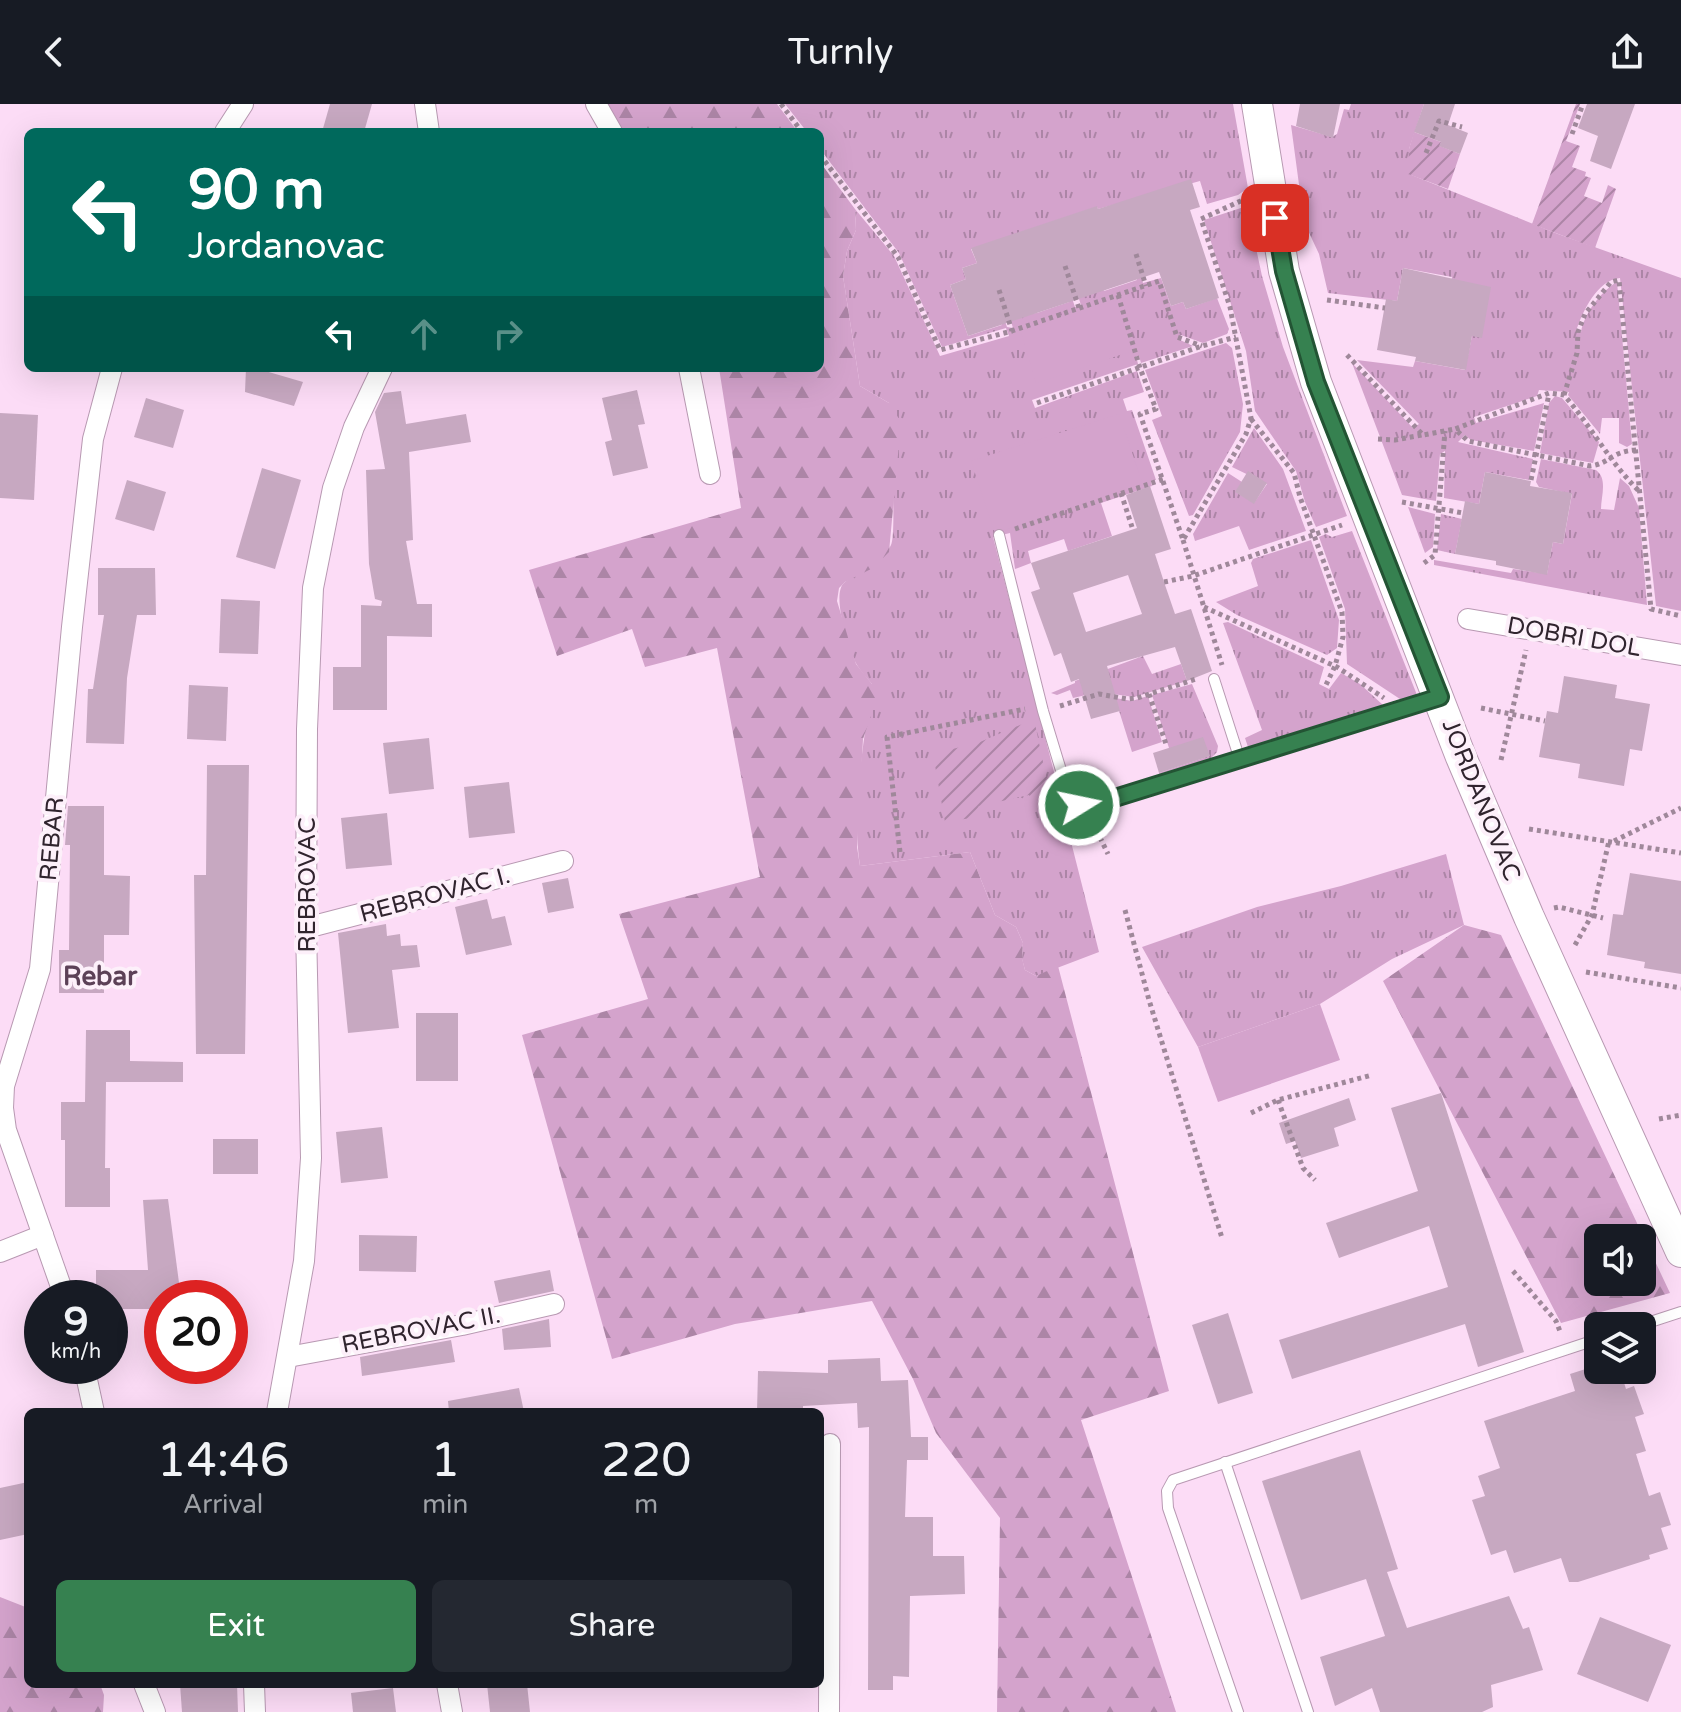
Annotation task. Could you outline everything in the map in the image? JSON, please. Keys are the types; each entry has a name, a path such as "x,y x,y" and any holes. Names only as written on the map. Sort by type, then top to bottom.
{"main road":[{"name":"JORDANOVAC","path":"1257,104 1284,271 1316,382 1461,757 1529,917 1681,1252"}],"street":[{"path":"228,128 243,104"},
{"path":"425,104 428,128"},
{"path":"596,104 610,128"},
{"name":"REBAR","path":"59,1280 6,1130 2,1084 40,969 70,643 93,439 111,372"},
{"name":"REBROVAC","path":"278,1408 304,1261 311,1158 306,928 307,729 313,588 333,488 354,427 380,372"},
{"path":"690,372 710,474"},
{"name":"DOBRI DOL","path":"1468,619 1681,655"},
{"name":"REBROVAC I.","path":"306,928 563,861"},
{"path":"0,1252 43,1235"},
{"name":"REBROVAC II.","path":"288,1357 462,1325 554,1304"},
{"path":"88,1384 93,1408"},
{"path":"829,1712 830,1444"},
{"path":"146,1688 155,1712"},
{"path":"254,1688 255,1712"},
{"path":"448,1688 452,1712"}],"lane":[{"path":"999,535 1043,711 1067,790 1079,805 1089,806 1440,697"},
{"path":"1214,679 1240,760"},
{"path":"1656,1320 1681,1312"},
{"path":"1238,1712 1168,1508 1167,1491 1173,1480 1584,1344"},
{"path":"1225,1462 1308,1712"}],"path":[{"path":"781,104 799,128"},
{"path":"1572,134 1583,104"},
{"path":"1426,153 1439,121 1462,127"},
{"path":"824,160 898,257 940,350 1012,331 1159,281 1177,337 1202,346"},
{"path":"1253,197 1201,219 1230,307 1251,418 1294,473 1342,612 1343,637 1325,687"},
{"path":"1136,254 1146,286"},
{"path":"1065,266 1079,308"},
{"path":"1564,395 1585,314 1611,282 1619,280 1651,609 1681,616"},
{"path":"999,290 1012,331"},
{"path":"1118,295 1156,409 1140,414 1164,479 1224,670"},
{"path":"1327,300 1385,308"},
{"path":"1037,403 1236,337"},
{"path":"1347,355 1423,435"},
{"path":"1378,439 1395,440 1455,429 1549,393 1564,395 1593,431 1618,471 1640,493"},
{"path":"1531,480 1549,393"},
{"path":"1183,540 1246,434 1251,418"},
{"path":"1455,429 1468,441 1590,466 1597,466 1620,450 1636,450"},
{"path":"1424,563 1435,555 1445,431"},
{"path":"999,535 1164,479"},
{"path":"1121,493 1132,527"},
{"path":"1402,502 1463,513"},
{"path":"1164,582 1193,576 1349,523"},
{"path":"1203,606 1335,666 1402,709"},
{"path":"1501,760 1530,630"},
{"path":"1043,711 1099,694 1127,699 1199,678"},
{"path":"1149,694 1166,744"},
{"path":"1481,708 1545,721"},
{"path":"900,852 887,737 1016,711"},
{"path":"1089,806 1092,821 1108,854"},
{"path":"1575,945 1592,915 1611,842 1681,808"},
{"path":"1529,829 1681,853"},
{"path":"1546,911 1559,907 1603,918"},
{"path":"1125,910 1222,1238"},
{"path":"1586,972 1681,988"},
{"path":"1251,1113 1278,1100 1372,1075"},
{"path":"1278,1100 1303,1168 1315,1180"},
{"path":"1659,1119 1681,1115"},
{"path":"1513,1271 1556,1321 1567,1349"}],"green space":[{"path":"603,104 777,104 795,128 618,128"},
{"path":"785,104 1233,104 1248,188 1238,195 1207,204 1200,181 1097,207 971,249 977,263 962,268 966,279 950,285 968,336 1002,325 990,288 993,287 1007,327 1013,328 1009,315 1037,313 1069,302 1060,263 1075,307 1081,305 1077,293 1101,284 1104,291 1137,280 1125,242 1143,283 1161,278 1171,306 1183,302 1186,309 1217,298 1229,329 1227,334 1203,343 1181,335 1178,339 1193,346 1141,363 1139,356 1136,356 1138,364 1032,400 1035,408 1137,371 1144,392 1123,399 1127,411 1132,410 1156,480 1151,481 1152,486 1101,503 1112,536 1068,551 1064,539 1028,551 1031,563 1015,569 1010,533 993,537 1060,795 1072,809 1087,814 1089,823 1068,830 1099,952 1036,976 1025,970 1023,943 1016,927 995,915 970,852 860,866 858,798 872,684 857,665 850,648 839,598 844,583 876,564 891,545 893,500 889,403 860,386 843,276 847,251 856,230 855,209 894,256 940,356 1009,336 1006,328 942,347 899,253 824,154 824,128 804,128"},
{"path":"1351,104 1424,104 1409,149 1409,174 1558,234 1681,278 1681,611 1656,606 1620,278 1598,290 1576,331 1581,332 1594,304 1617,282 1632,444 1627,447 1619,443 1619,418 1602,418 1600,434 1568,395 1569,392 1539,390 1537,396 1474,417 1476,423 1544,403 1534,451 1471,440 1465,435 1458,442 1533,459 1529,480 1485,472 1479,504 1444,498 1445,451 1440,454 1436,501 1402,495 1352,363 1413,428 1419,424 1357,360 1413,367 1415,361 1465,370 1472,336 1448,298 1452,277 1403,268 1397,301 1328,293 1319,254 1304,222 1291,125 1332,137 1337,134 1344,109 1349,110"},
{"path":"1576,104 1580,104 1566,141 1580,146 1572,167 1586,172 1585,176 1591,178 1584,196 1602,203 1608,185 1616,189 1595,248 1532,224"},
{"path":"1414,132 1441,142 1440,146 1460,154 1448,189 1408,174 1409,149"},
{"path":"824,167 855,209 856,230 847,251 843,276 860,386 889,403 901,422 889,552 873,568 845,582 839,588 837,601 856,664 872,684 877,698 863,739 857,847 860,866 970,852 995,915 1016,927 1023,943 1025,970 1036,976 1058,966 1169,1391 1081,1420 1176,1712 997,1712 1000,1518 936,1433 913,1379 872,1301 735,1324 612,1359 522,1035 648,999 619,914 760,877 717,648 645,667 632,629 557,656 529,570 741,508 720,372 824,372"},
{"path":"1247,206 1262,276 1283,347 1347,516 1316,527 1296,471 1255,411 1246,351 1204,220"},
{"path":"1117,297 1135,350 1036,383 1020,329"},
{"path":"1226,343 1232,348 1243,404 1240,432 1193,515 1189,516 1152,420 1162,416 1145,370"},
{"path":"1555,396 1562,398 1599,442 1593,463 1540,453 1549,403"},
{"path":"1119,414 1143,485 995,533 971,461"},
{"path":"1254,428 1283,469 1306,531 1249,550 1239,526 1195,541 1193,534 1228,473 1242,482 1236,492 1254,503 1267,484 1232,467"},
{"path":"1541,459 1596,470 1603,483 1601,509 1614,510 1620,478 1629,486 1639,508 1647,605 1434,565 1434,560 1511,573 1513,569 1547,574 1553,542 1563,544 1572,494 1539,487 1536,482"},
{"path":"1408,507 1435,514 1433,547 1425,553"},
{"path":"1441,514 1462,519 1455,554 1437,550"},
{"path":"1352,531 1417,695 1410,699 1400,699 1347,664 1345,609 1319,537"},
{"path":"1311,540 1339,620 1337,648 1327,655 1237,615 1216,602 1258,586 1251,563 1253,559"},
{"path":"1228,622 1324,667 1319,684 1329,689 1341,673 1360,684 1383,705 1248,747 1245,738 1262,730 1223,623"},
{"path":"1143,656 1152,674 1181,664 1187,681 1134,697 1099,692 1073,698 1070,690 1057,695 1051,693 1075,681"},
{"path":"1192,684 1218,746 1217,752 1206,763 1161,778 1159,773 1209,756 1169,748 1152,695"},
{"path":"1148,696 1162,742 1132,752 1115,698 1132,701"},
{"path":"1034,719 1050,795 1034,802 1029,795 979,806 971,818 945,822 933,754 980,742"},
{"path":"1446,854 1464,925 1392,959 1320,1004 1198,1047 1142,947 1257,907 1341,886"},
{"path":"1464,925 1501,935 1637,1224 1584,1224 1584,1296 1656,1296 1656,1263 1670,1293 1601,1312 1584,1312 1584,1317 1561,1323 1383,981"},
{"path":"1320,1004 1340,1060 1218,1102 1198,1047"},
{"path":"0,1597 24,1606 24,1688 101,1688 104,1695 103,1712 0,1712"}],"building":[{"path":"330,104 372,104 365,128 323,128"},
{"path":"1300,104 1340,104 1333,138 1296,126"},
{"path":"1424,104 1455,104 1448,125 1468,133 1460,154 1439,146 1441,142 1414,132"},
{"path":"1587,104 1635,104 1611,169 1590,161 1598,136 1578,128"},
{"path":"1191,179 1200,207 1190,210 1219,298 1186,309 1183,302 1171,306 1159,272 968,336 950,285 966,279 962,268 977,263 971,248"},
{"path":"1403,268 1491,287 1482,338 1472,336 1466,370 1415,361 1416,357 1377,350 1386,299 1397,301"},
{"path":"246,372 269,372 303,382 294,406 245,392"},
{"path":"637,390 645,424 638,425 648,468 613,476 605,442 612,440 602,398"},
{"path":"401,391 406,424 466,414 471,442 409,452 413,540 406,541 417,604 432,604 432,637 387,636 387,710 333,710 333,667 361,667 361,605 381,606 382,601 375,599 369,564 366,470 385,469 375,412 384,393"},
{"path":"146,398 184,410 173,448 134,437"},
{"path":"0,413 38,415 34,500 0,498"},
{"path":"262,468 301,480 275,569 236,557"},
{"path":"1248,471 1267,483 1254,504 1235,492"},
{"path":"1485,472 1531,481 1530,486 1572,493 1563,544 1553,542 1547,575 1455,554 1465,501 1479,504"},
{"path":"127,480 166,492 154,531 115,519"},
{"path":"1150,486 1171,549 1155,554 1164,582 1175,614 1191,609 1212,671 1187,681 1175,647 1107,666 1120,711 1091,719 1079,679 1071,682 1061,653 1054,656 1031,592 1040,589 1031,563 1137,528 1126,495","holes":["1128,575 1142,614 1086,632 1073,593"]},
{"path":"98,568 155,568 156,615 137,615 127,678 124,744 86,743 88,689 93,689 104,615 98,615"},
{"path":"221,599 260,601 258,654 219,653"},
{"path":"1564,676 1617,685 1615,698 1650,704 1642,751 1630,749 1624,786 1578,778 1580,764 1539,757 1547,711 1558,713"},
{"path":"189,685 228,687 226,741 187,739"},
{"path":"1203,737 1210,756 1159,773 1153,753"},
{"path":"429,738 434,789 389,794 383,743"},
{"path":"207,765 249,765 245,1054 196,1054 194,875 206,875"},
{"path":"509,782 515,833 469,838 464,787"},
{"path":"68,806 104,806 104,875 130,876 129,935 104,935 104,993 59,993 59,950 69,950 70,845 65,845"},
{"path":"387,813 392,865 346,869 341,818"},
{"path":"1630,873 1681,881 1681,974 1644,968 1645,962 1607,955 1613,914 1623,915"},
{"path":"568,878 574,908 548,913 542,883"},
{"path":"487,899 492,919 505,916 512,945 466,955 455,907"},
{"path":"386,924 387,936 400,934 401,946 417,945 420,967 392,970 399,1028 348,1033 338,933"},
{"path":"416,1013 458,1013 458,1081 416,1081"},
{"path":"86,1030 130,1030 130,1061 183,1062 183,1082 106,1082 105,1168 110,1168 110,1207 65,1207 65,1140 61,1140 61,1102 85,1102"},
{"path":"1441,1093 1524,1352 1478,1367 1465,1324 1292,1379 1279,1340 1448,1287 1429,1226 1339,1258 1326,1223 1418,1191 1391,1108"},
{"path":"1349,1098 1356,1120 1334,1128 1339,1146 1301,1158 1295,1141 1286,1144 1279,1123"},
{"path":"382,1127 388,1178 341,1183 336,1132"},
{"path":"213,1139 258,1139 258,1174 213,1174"},
{"path":"168,1199 179,1280 144,1280 144,1309 128,1309 128,1280 96,1280 96,1270 148,1270 143,1200"},
{"path":"359,1235 417,1236 416,1272 359,1271"},
{"path":"550,1270 554,1291 499,1303 494,1281"},
{"path":"1228,1313 1253,1393 1218,1404 1192,1325"},
{"path":"549,1319 551,1347 504,1350 502,1329"},
{"path":"451,1340 455,1362 362,1376 360,1357"},
{"path":"880,1358 881,1381 908,1380 911,1437 928,1437 928,1460 907,1460 905,1517 933,1517 933,1556 964,1556 965,1594 910,1596 909,1677 893,1676 893,1690 868,1690 869,1427 858,1428 857,1403 757,1408 758,1371 828,1373 828,1360"},
{"path":"1584,1370 1584,1384 1624,1384 1626,1389 1634,1386 1644,1414 1635,1417 1646,1451 1636,1454 1649,1496 1660,1492 1671,1525 1661,1528 1668,1549 1649,1555 1650,1559 1578,1582 1569,1582 1561,1558 1514,1573 1506,1550 1491,1555 1472,1500 1485,1496 1478,1476 1500,1468 1484,1421 1575,1391 1570,1374"},
{"path":"519,1388 523,1408 449,1408 448,1401"},
{"path":"1360,1450 1398,1569 1387,1572 1407,1628 1509,1596 1523,1629 1529,1627 1543,1670 1491,1685 1493,1707 1482,1712 1380,1712 1372,1688 1335,1706 1320,1657 1385,1636 1366,1579 1301,1600 1262,1481"},
{"path":"24,1483 24,1535 0,1540 0,1488"},
{"path":"1600,1617 1671,1645 1648,1702 1577,1674"},
{"path":"180,1688 237,1688 238,1712 182,1712"},
{"path":"393,1688 396,1712 353,1712 351,1693"},
{"path":"487,1688 527,1688 530,1712 490,1712"}],"district":[{"name":"Rebar","path":"100,976"}],"route":[{"path":"1079,805 1089,806 1440,697 1316,382 1284,271 1275,218"}]}
